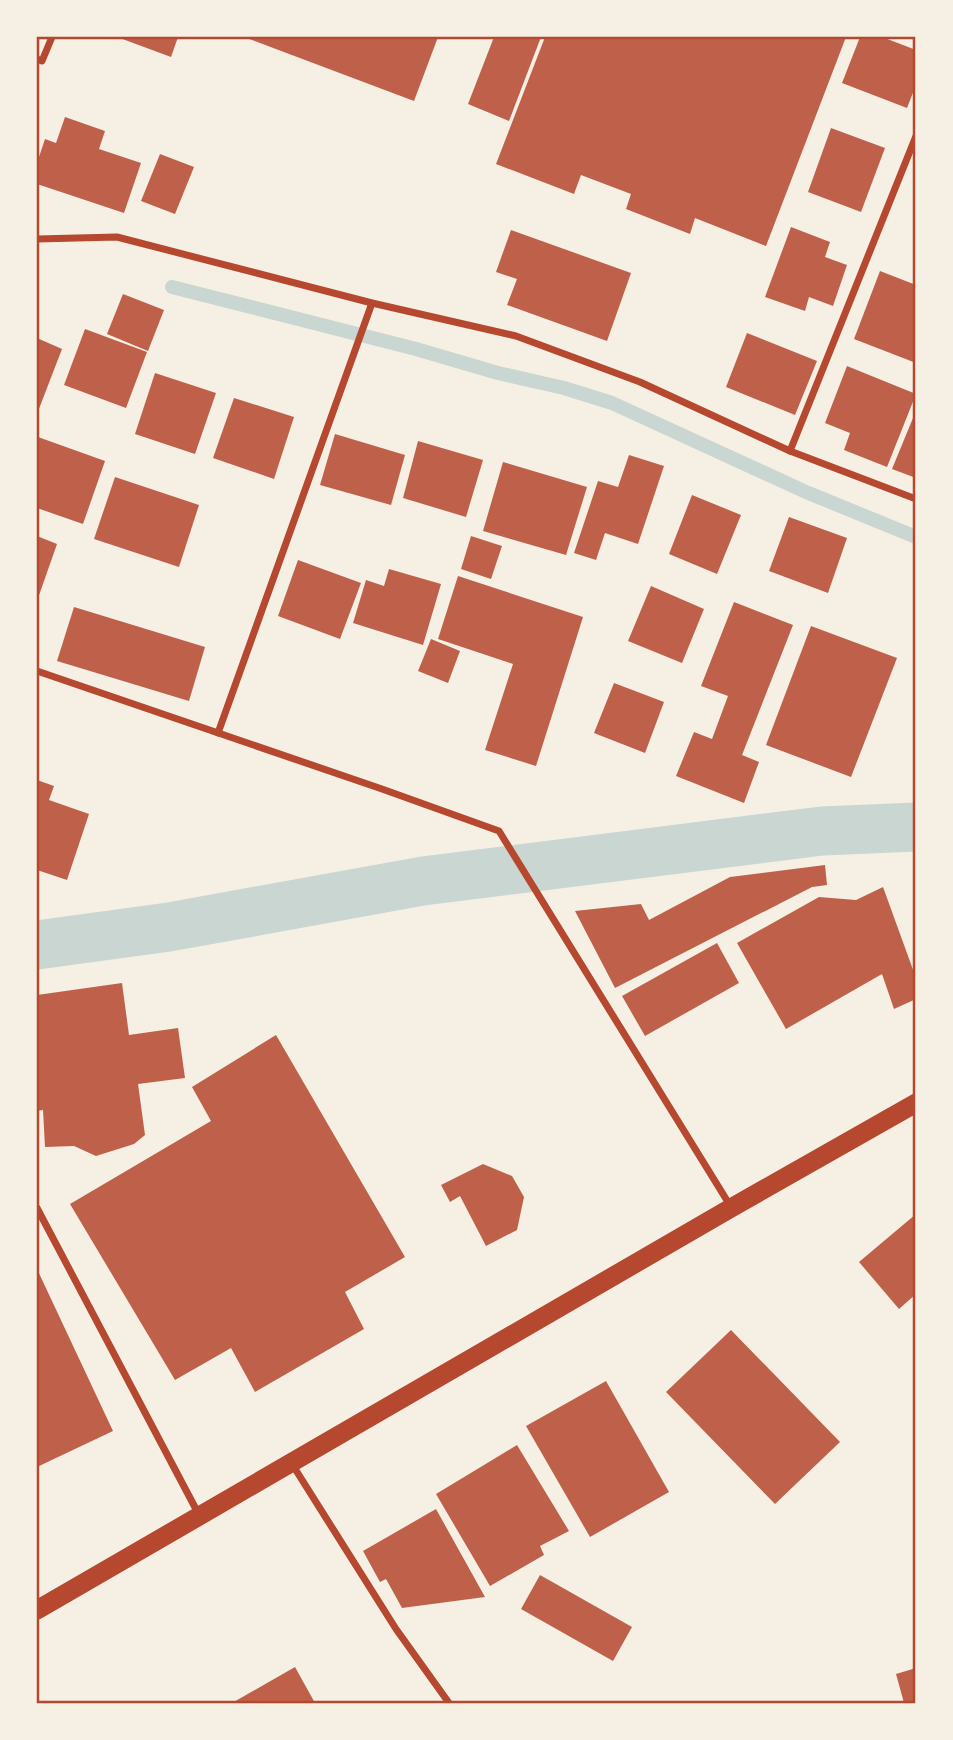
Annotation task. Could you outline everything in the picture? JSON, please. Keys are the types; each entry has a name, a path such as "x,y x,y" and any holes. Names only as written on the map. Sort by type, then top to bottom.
{"highway":[{"path":"37,1610 916,1104"}],"street":[{"path":"37,59 42,61 52,37"},
{"path":"790,451 916,136"},
{"path":"37,238 117,237 372,303 516,336 640,382 790,451 916,499"},
{"path":"218,733 372,303"},
{"path":"37,671 499,831 732,1208"},
{"path":"37,1208 200,1517"},
{"path":"292,1463 396,1629 449,1703"}],"building":[{"path":"117,37 178,37 171,57"},
{"path":"244,37 438,37 414,101"},
{"path":"494,37 541,37 509,121 468,104"},
{"path":"545,37 846,37 766,246 695,218 690,234 626,209 631,194 581,175 574,194 496,164"},
{"path":"860,37 882,37 916,50 916,85 907,108 842,83"},
{"path":"65,117 105,131 99,149 141,163 124,213 37,184 37,163 45,139 56,143"},
{"path":"831,128 885,148 861,212 808,192"},
{"path":"160,154 194,167 175,214 141,201"},
{"path":"791,227 830,242 825,257 847,265 833,306 809,297 805,311 765,297"},
{"path":"511,230 631,273 607,341 507,305 517,279 496,272"},
{"path":"880,271 916,285 916,363 854,339"},
{"path":"123,294 164,310 148,351 107,334"},
{"path":"85,329 147,352 126,408 64,385"},
{"path":"747,333 817,361 795,415 726,387"},
{"path":"37,338 62,349 37,414"},
{"path":"847,366 916,394 887,467 844,450 850,433 825,423"},
{"path":"155,373 216,393 195,454 135,434"},
{"path":"234,398 294,417 274,479 213,458"},
{"path":"913,418 916,419 916,478 892,469"},
{"path":"335,434 405,455 391,505 320,485"},
{"path":"38,437 105,461 83,524 37,508"},
{"path":"418,441 483,460 466,517 403,498"},
{"path":"629,455 664,466 638,544 605,533 596,560 574,553 598,481 618,487"},
{"path":"503,462 587,487 566,555 483,531"},
{"path":"115,477 199,505 179,567 94,539"},
{"path":"692,495 741,515 717,574 669,554"},
{"path":"789,517 847,538 828,593 769,571"},
{"path":"37,536 57,544 37,601"},
{"path":"471,536 502,546 491,579 461,569"},
{"path":"298,560 361,583 340,639 278,616"},
{"path":"389,569 441,584 423,645 353,623 366,580 384,586"},
{"path":"458,576 583,617 536,766 485,750 513,664 438,639"},
{"path":"651,586 704,609 682,663 628,641"},
{"path":"734,602 793,625 742,755 759,762 744,803 676,776 694,732 712,739 728,696 701,686"},
{"path":"74,607 205,647 189,701 57,661"},
{"path":"811,626 897,658 851,777 766,745"},
{"path":"431,639 460,651 448,683 418,671"},
{"path":"614,683 664,702 645,753 594,733"},
{"path":"37,780 54,786 49,800 89,814 67,880 37,870"},
{"path":"825,865 827,885 812,887 615,988 575,911 641,904 649,920 730,877"},
{"path":"883,887 916,978 916,999 894,1009 882,974 786,1029 737,943 819,897 856,900"},
{"path":"717,943 739,983 645,1036 622,996"},
{"path":"122,983 129,1035 178,1028 185,1078 138,1084 145,1135 134,1144 96,1156 74,1146 45,1147 43,1110 37,1111 37,995"},
{"path":"276,1035 405,1257 345,1292 364,1329 255,1392 231,1348 175,1380 70,1204 211,1121 192,1087"},
{"path":"483,1164 512,1176 524,1197 517,1230 486,1246 460,1196 450,1202 441,1185"},
{"path":"916,1214 916,1294 899,1309 859,1262"},
{"path":"37,1269 113,1431 37,1467"},
{"path":"731,1330 840,1442 775,1504 666,1392"},
{"path":"606,1381 669,1492 590,1537 526,1426"},
{"path":"517,1445 569,1531 540,1546 544,1555 490,1586 436,1494"},
{"path":"436,1509 485,1597 402,1608 386,1579 380,1582 363,1551"},
{"path":"540,1575 632,1627 613,1661 521,1609"},
{"path":"295,1667 315,1703 232,1703"},
{"path":"916,1668 916,1703 904,1703 896,1674"}],"waterway":[{"path":"172,287 564,388 612,403 806,492 916,537"},
{"path":"37,945 169,927 423,881 822,831 916,827"}]}
